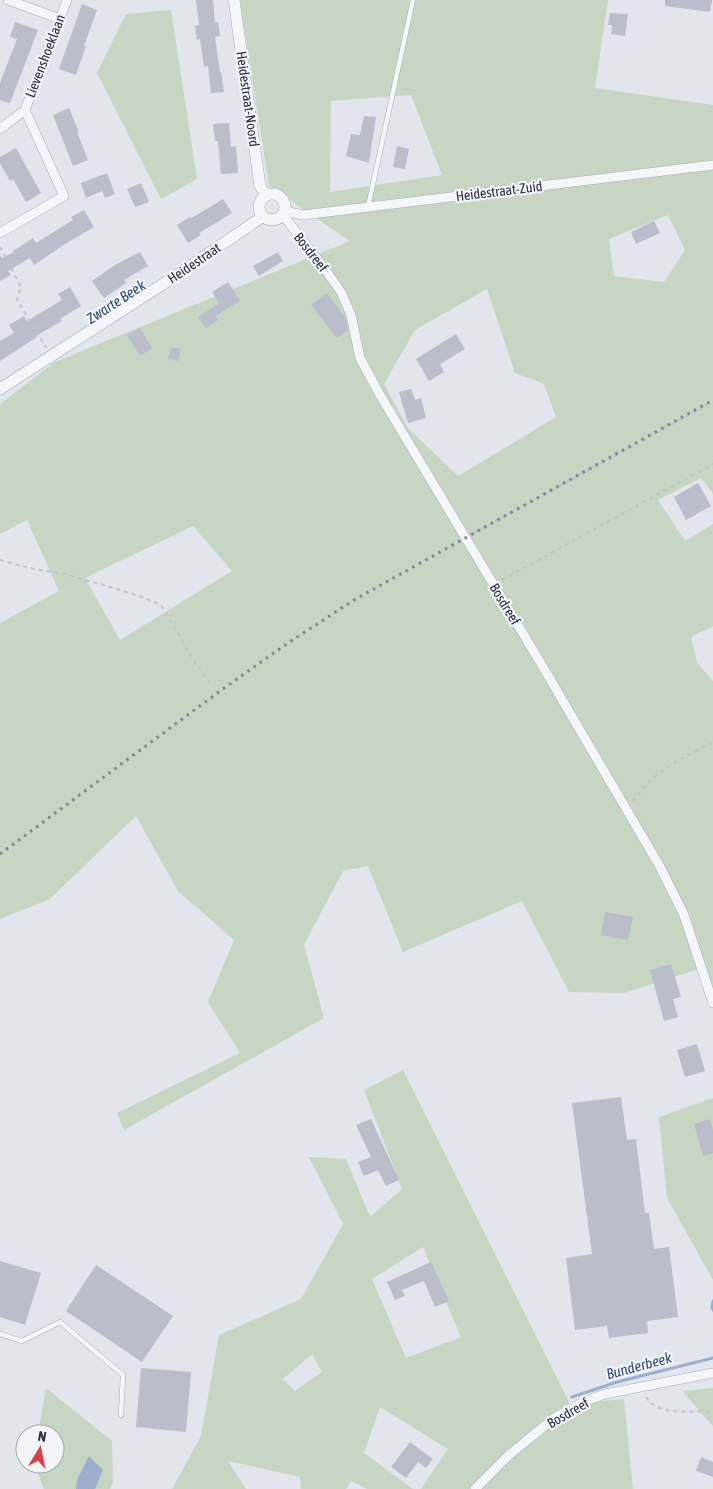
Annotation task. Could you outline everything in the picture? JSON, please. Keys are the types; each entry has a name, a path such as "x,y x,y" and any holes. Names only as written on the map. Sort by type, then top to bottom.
{"street":[{"path":"8,0 60,19"},
{"name":"Lievenshoeklaan","path":"0,129 25,110 67,0"},
{"name":"Heidestraat-Noord","path":"234,0 260,186 266,196"},
{"path":"0,233 64,196 25,110"},
{"name":"Heidestraat-Zuid","path":"283,213 303,215 713,165"},
{"path":"262,217 258,205 266,196 273,194 280,197 285,204 283,213"},
{"name":"Heidestraat","path":"0,389 174,277 262,217 269,220 277,220 283,213"},
{"name":"Bosdreef","path":"283,213 341,292 351,315 357,347 365,369 659,865 684,916 713,1003"},
{"name":"Bosdreef","path":"475,1489 509,1455 553,1419 583,1402 605,1394 713,1373"}],"lane":[{"path":"368,207 413,0"},
{"path":"0,1334 22,1341 60,1322 123,1375 121,1415"}],"path":[{"path":"0,247 21,287 17,300 51,356"},
{"path":"465,538 713,402"},
{"path":"494,584 713,464"},
{"path":"0,560 34,569 65,574 140,596 161,605 194,660 214,688"},
{"path":"627,809 650,780 676,762 713,742"},
{"path":"648,1400 651,1405 662,1409 713,1412"}],"green space":[{"path":"240,0 608,0 595,88 713,105 713,494 701,478 658,500 685,541 713,524 713,626 691,637 697,663 713,681 713,986 705,967 624,993 569,992 522,901 403,952 368,866 343,871 304,945 324,1018 124,1130 117,1113 240,1053 208,1002 234,940 178,891 136,816 50,899 0,919 0,623 59,591 27,520 0,534 0,404 55,362 350,241 269,186","holes":["411,95 442,175 330,192 331,101","668,215 685,250 664,282 614,276 609,239","487,289 515,373 544,384 556,417 458,476 408,428 384,384 415,330","193,526 232,571 120,640 85,578"]},
{"path":"171,10 197,179 161,199 97,73 126,14"},
{"path":"403,1070 570,1404 624,1399 633,1489 421,1489 448,1449 380,1407 364,1453 413,1489 367,1489 351,1481 346,1489 301,1489 300,1477 228,1461 246,1489 172,1489 201,1436 219,1335 301,1299 343,1224 309,1157 346,1159 370,1217 402,1189 364,1090","holes":["423,1247 461,1337 406,1358 372,1279","312,1354 322,1372 295,1391 283,1379"]},
{"path":"713,1098 713,1280 667,1198 659,1117"},
{"path":"46,1388 112,1441 113,1482 110,1489 44,1489 38,1474 65,1474 65,1424 40,1424"},
{"path":"713,1388 713,1426 682,1391"}],"water":[{"path":"89,1456 103,1470 95,1489 76,1489 77,1480"}],"building":[{"path":"196,0 213,0 215,23 218,22 220,36 215,37 224,92 211,93 208,66 204,67 200,39 197,40 195,26 199,25"},
{"path":"665,0 712,0 710,12 665,6"},
{"path":"82,4 97,10 76,75 59,69"},
{"path":"610,13 628,14 625,36 611,34 612,25 608,25"},
{"path":"15,22 38,30 10,103 0,100 0,83 17,39 10,37"},
{"path":"69,108 88,160 73,166 53,115"},
{"path":"364,116 376,117 369,163 346,156 351,134 360,135"},
{"path":"229,123 231,147 236,146 238,173 221,174 218,141 215,141 213,124"},
{"path":"397,146 409,149 405,169 393,167"},
{"path":"16,148 41,193 26,202 13,179 10,181 0,163 0,157"},
{"path":"107,173 115,194 105,198 102,191 86,198 81,183"},
{"path":"141,183 149,202 135,207 127,189"},
{"path":"223,199 232,213 199,233 201,235 188,243 177,225"},
{"path":"84,210 94,227 34,265 30,258 8,271 11,275 0,281 0,255 2,258 14,252 33,238 36,243 73,220 71,217"},
{"path":"654,221 660,233 636,244 631,232"},
{"path":"140,252 148,266 124,280 126,283 104,298 92,281 115,265"},
{"path":"278,252 283,261 259,276 253,266"},
{"path":"228,282 240,301 215,316 218,320 206,328 198,317 219,303 212,292"},
{"path":"70,287 81,306 60,319 62,321 0,361 0,341 14,333 9,325 24,316 27,321 62,300 58,294"},
{"path":"327,293 345,317 348,330 337,338 311,305"},
{"path":"140,328 152,348 140,356 127,335"},
{"path":"456,334 465,349 440,364 444,372 429,381 416,359"},
{"path":"171,347 181,349 178,361 168,359"},
{"path":"411,389 415,400 421,398 426,418 408,423 399,392"},
{"path":"698,483 711,506 686,520 674,497"},
{"path":"605,912 633,917 628,940 601,935"},
{"path":"671,964 681,997 673,999 678,1017 664,1021 650,970"},
{"path":"697,1044 705,1071 685,1077 677,1050"},
{"path":"621,1097 627,1140 636,1139 645,1213 649,1213 654,1249 669,1247 678,1317 647,1321 648,1333 609,1338 607,1326 575,1330 566,1258 592,1254 572,1103"},
{"path":"371,1119 399,1180 386,1186 378,1170 364,1176 358,1162 371,1157 356,1125"},
{"path":"710,1119 713,1130 713,1153 703,1156 694,1124"},
{"path":"0,1261 41,1273 25,1325 0,1317"},
{"path":"431,1262 449,1301 435,1307 424,1281 402,1290 405,1296 395,1300 387,1282"},
{"path":"96,1265 173,1316 142,1362 66,1311"},
{"path":"141,1368 191,1372 186,1432 136,1427"},
{"path":"410,1442 433,1459 426,1468 418,1462 406,1478 391,1467"},
{"path":"701,1457 713,1462 713,1477 696,1471"}],"waterway":[{"name":"Bunderbeek","path":"713,1301 713,1310"},
{"name":"Bunderbeek","path":"572,1397 617,1382 713,1358"}],"railway":[{"path":"0,854 220,691 288,643 354,600 713,400"}],"water label":[{"name":"Zwarte Beek","path":"116,302"}]}
